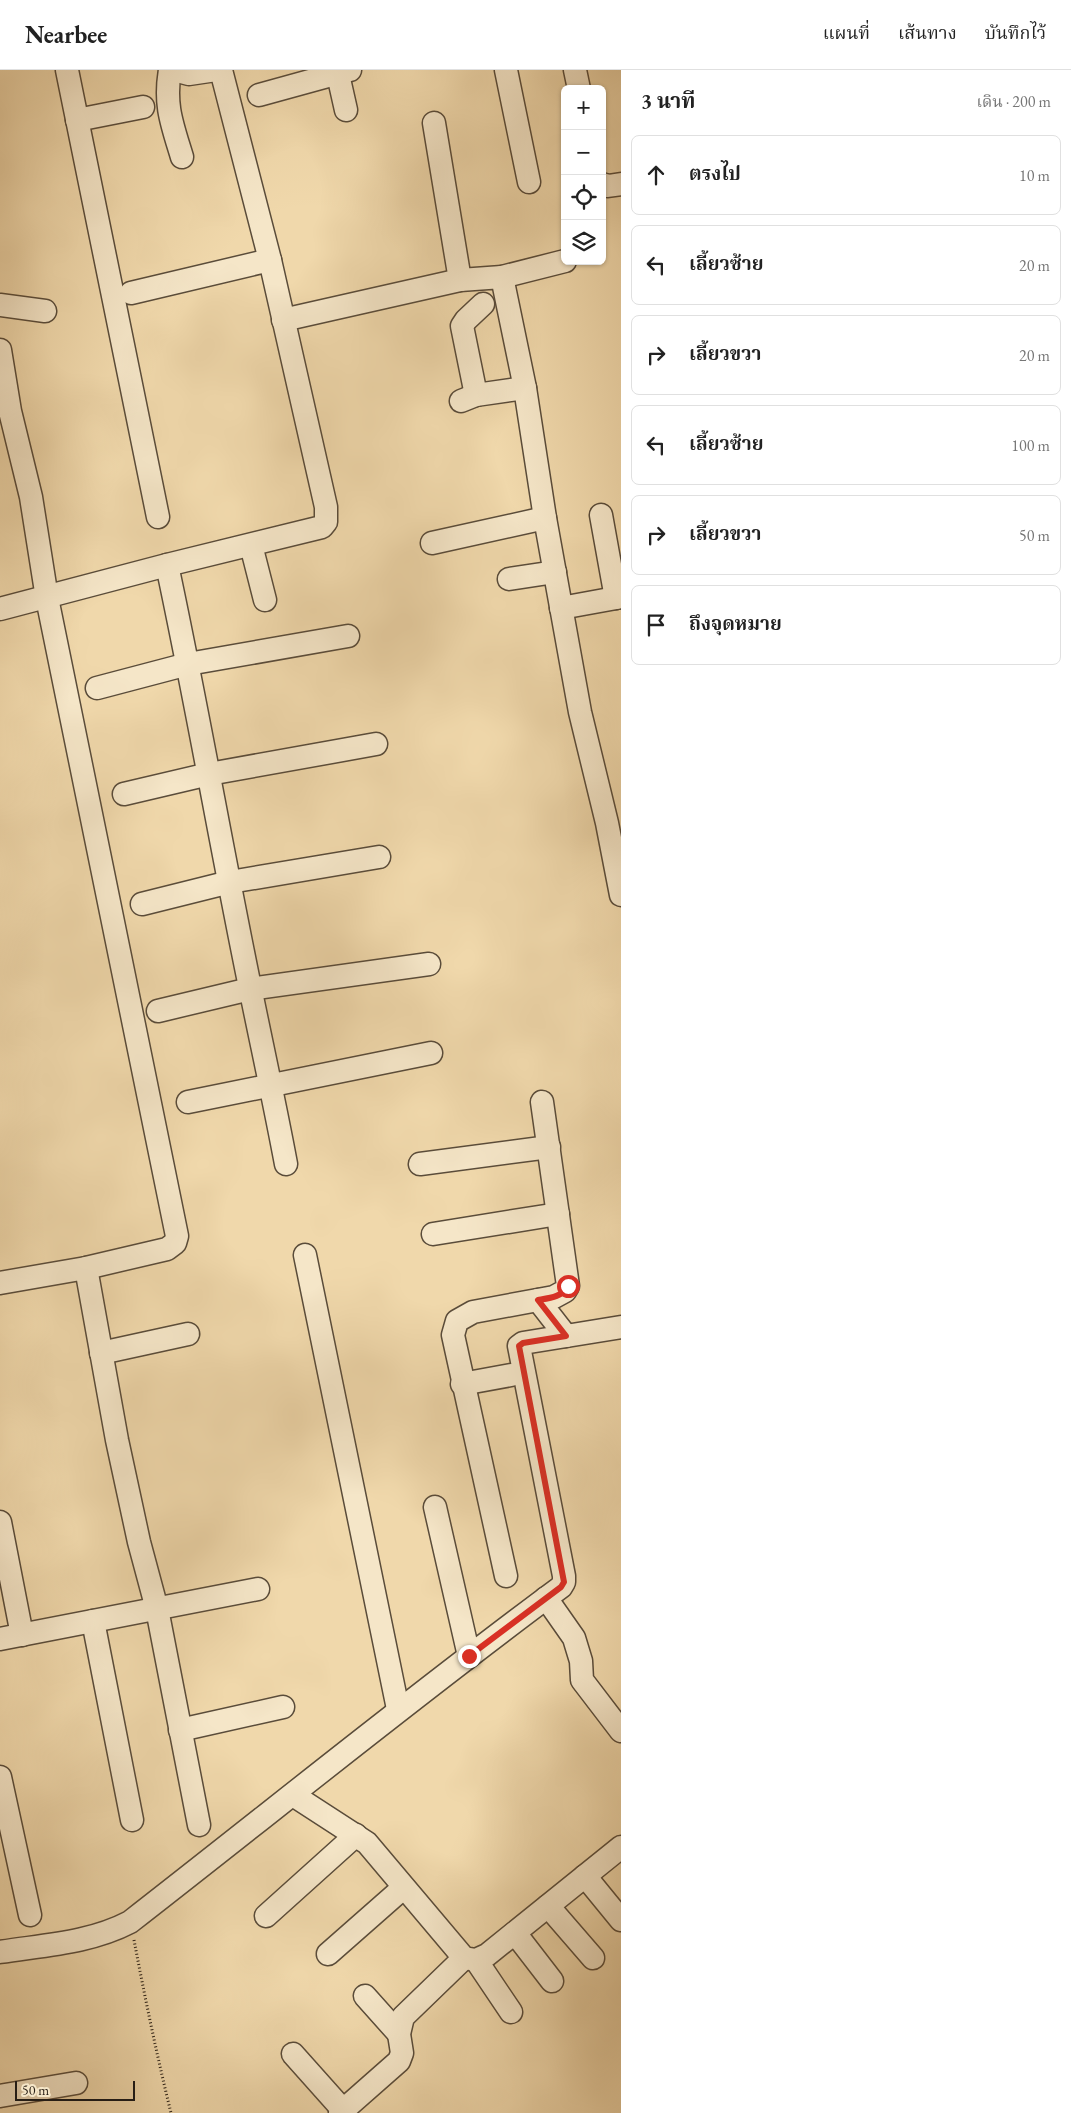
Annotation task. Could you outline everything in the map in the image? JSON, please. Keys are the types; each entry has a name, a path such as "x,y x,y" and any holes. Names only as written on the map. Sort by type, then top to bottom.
{"street":[{"path":"67,70 158,517"},
{"path":"170,70 167,88 168,110 182,157"},
{"path":"174,70 189,74 216,70"},
{"path":"0,610 167,565 322,527 326,522 327,516 270,260 221,70"},
{"path":"506,70 529,182"},
{"path":"575,70 578,85"},
{"path":"259,95 342,71 346,110"},
{"path":"77,120 143,107"},
{"path":"434,123 460,280"},
{"path":"606,185 621,184"},
{"path":"131,293 270,260"},
{"path":"283,320 460,280 502,277 561,262"},
{"path":"502,277 526,388 545,518 580,712 607,823 621,895"},
{"path":"483,304 462,326 469,398 526,388"},
{"path":"0,305 45,311"},
{"path":"0,350 10,410 31,497 47,598 177,1236 175,1243 167,1249 86,1268 0,1282"},
{"path":"561,608 619,598 601,514"},
{"path":"432,543 545,518"},
{"path":"251,545 266,600"},
{"path":"167,565 188,664 250,989 272,1084 286,1164"},
{"path":"509,580 555,572"},
{"path":"97,688 188,664 348,636"},
{"path":"124,794 209,774 376,744"},
{"path":"142,904 230,882 379,857"},
{"path":"158,1010 250,989 429,964"},
{"path":"188,1102 431,1053"},
{"path":"506,1576 462,1384 453,1335 457,1321 473,1312 554,1298 565,1291 568,1286 542,1102"},
{"path":"420,1164 549,1147"},
{"path":"433,1234 558,1214"},
{"path":"305,1255 398,1709"},
{"path":"86,1268 117,1440 139,1542 157,1609 199,1825"},
{"path":"538,1300 566,1336"},
{"path":"0,1952 94,1938 114,1931 130,1922 294,1794 398,1709 561,1587 564,1582 564,1576 519,1346 523,1343 621,1327"},
{"path":"101,1353 188,1334"},
{"path":"462,1384 511,1375"},
{"path":"435,1507 469,1656"},
{"path":"0,1522 11,1637 258,1589"},
{"path":"546,1598 574,1638 579,1652 582,1680 621,1731"},
{"path":"93,1621 132,1820"},
{"path":"180,1730 283,1707"},
{"path":"0,1777 10,1871 30,1915"},
{"path":"294,1794 367,1843 403,1888 470,1959 511,2012"},
{"path":"266,1916 356,1835"},
{"path":"294,2054 342,2111 399,2061 402,2053 399,2034 403,2017 470,1959 487,1955 620,1848"},
{"path":"585,1876 621,1920"},
{"path":"328,1954 403,1888"},
{"path":"548,1906 593,1958"},
{"path":"515,1933 552,1981"},
{"path":"365,1996 399,2034"},
{"path":"0,2096 76,2083"}],"path":[{"path":"130,1922 153,2028 156,2051 171,2113"}],"route":[{"path":"469,1656 561,1587 564,1582 519,1346 523,1343 566,1336 538,1300 554,1298 565,1291 568,1286"}]}
